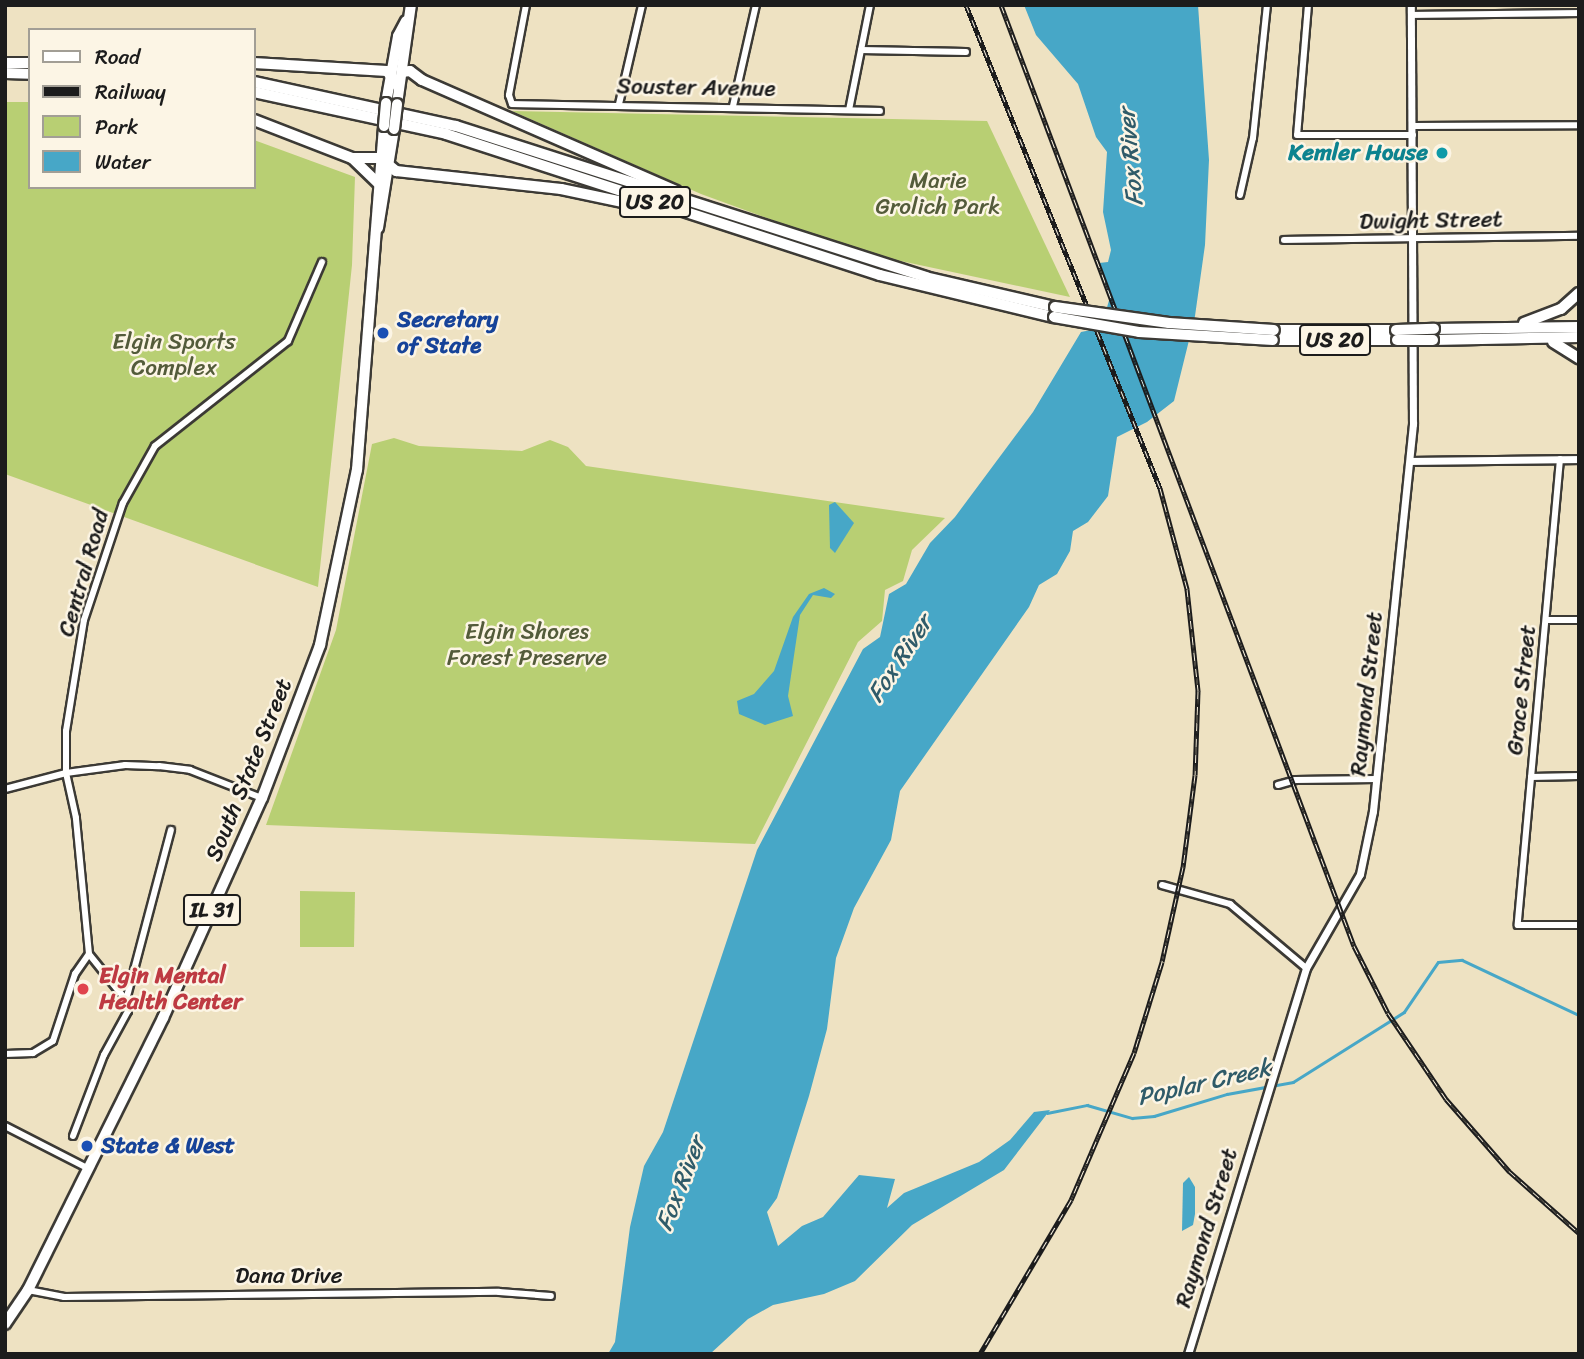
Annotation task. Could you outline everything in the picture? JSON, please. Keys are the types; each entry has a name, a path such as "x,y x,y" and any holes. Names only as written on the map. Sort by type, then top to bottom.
{"highway":[{"path":"5,61 28,61"},
{"path":"256,63 365,68 390,75 399,88"},
{"path":"402,72 410,71 422,80 740,218"},
{"path":"5,74 28,74"},
{"name":"US 20","path":"256,82 456,126 925,277 1055,312"},
{"name":"US 20","path":"256,92 374,115 446,134 916,285 1055,312 1273,335 1579,337"},
{"path":"256,121 352,158 380,158 389,167 606,197 750,233"},
{"path":"352,158 378,183"},
{"path":"1498,328 1546,317 1579,293"},
{"name":"US 20","path":"1433,335 1498,328 1579,327"},
{"path":"1540,338 1562,344 1579,358"}],"main road":[{"name":"South State Street","path":"392,104 399,88 411,5"},
{"name":"South State Street","path":"378,228 389,167 392,104 390,75 398,36 408,18"},
{"name":"South State Street","path":"5,1324 28,1290 163,1018 262,798 320,645 340,560 362,428 378,228 380,158 389,127"}],"street":[{"name":"Souster Avenue","path":"526,5 509,95 512,104 733,106 880,111"},
{"path":"619,104 642,5"},
{"path":"733,106 756,5"},
{"path":"849,110 870,5"},
{"path":"1240,195 1253,138 1267,5"},
{"path":"1308,5 1297,135 1413,135"},
{"name":"Raymond Street","path":"1188,1354 1306,968 1360,874 1377,779 1411,461 1411,5"},
{"path":"1411,15 1579,13"},
{"path":"861,50 966,52"},
{"path":"1412,126 1579,125"},
{"name":"Dwight Street","path":"1283,240 1579,236"},
{"name":"Central Road","path":"89,954 76,818 66,773 66,732 84,620 122,503 155,446 288,341 322,262"},
{"name":"Grace Street","path":"1560,459 1518,925 1579,925"},
{"path":"1411,461 1579,459"},
{"path":"1547,620 1579,620"},
{"path":"5,789 66,773 125,765 159,766 190,770 262,798"},
{"path":"1531,777 1579,776"},
{"path":"1278,785 1295,780 1377,779"},
{"path":"73,1136 104,1055 128,1011 126,1000 171,830"},
{"path":"1162,885 1230,904 1306,968"},
{"path":"5,1054 33,1053 53,1041 75,974 89,954 126,1000"},
{"path":"5,1126 87,1168"},
{"name":"Dana Drive","path":"28,1290 64,1297 499,1292 551,1296"}],"green space":[{"name":"Elgin Sports Complex","path":"5,102 28,102 28,189 256,189 256,141 355,177 352,265 318,587 5,474"},
{"name":"Marie Grolich Park","path":"512,111 987,121 1070,297 896,260 778,222 701,194"},
{"name":"Elgin Shores Forest Preserve","path":"394,438 419,446 522,451 550,440 568,447 586,466 945,518 912,550 903,581 885,590 882,621 858,642 755,844 266,825 336,630 372,444"},
{"path":"300,891 355,892 354,947 300,947"}],"water":[{"name":"Fox River","path":"1024,5 1198,5 1209,160 1205,245 1195,316 1174,401 1147,422 1117,437 1108,496 1088,522 1073,531 1070,551 1057,574 1039,585 1029,607 900,791 891,840 854,908 836,958 827,1029 809,1096 777,1198 767,1212 778,1246 802,1226 823,1217 859,1175 895,1179 887,1208 904,1193 979,1162 1010,1140 1034,1112 1050,1110 1004,1170 912,1225 855,1281 824,1294 773,1305 748,1319 710,1354 608,1354 615,1342 630,1227 644,1166 663,1132 757,850 863,649 880,637 889,594 906,584 930,543 955,517 1033,412 1081,332 1101,328 1110,297 1099,263 1108,262 1111,250 1103,212 1107,152 1096,137 1078,84 1036,35"},
{"path":"835,502 854,523 835,553 830,548 829,505"},
{"path":"824,588 835,594 831,598 813,595 800,615 788,696 793,716 765,725 739,714 737,701 754,694 774,671 793,617 809,594"},
{"path":"1189,1177 1195,1187 1195,1214 1193,1225 1182,1231 1183,1183"}],"waterway":[{"name":"Poplar Creek","path":"1047,1113 1087,1105 1132,1118 1154,1116 1227,1094 1293,1082 1404,1012 1438,962 1462,960 1579,1015"}],"railway":[{"path":"966,5 1160,488 1187,589 1198,691 1195,775 1183,867 1162,962 1134,1053 1071,1200 980,1354"},
{"path":"1001,5 1354,946 1388,1013 1446,1099 1509,1171 1579,1233"}],"place":[{"name":"Kemler House","path":"1442,153"},
{"name":"Secretary of State","path":"383,333"},
{"name":"Elgin Mental Health Center","path":"83,989"},
{"name":"State & West","path":"87,1146"}]}
